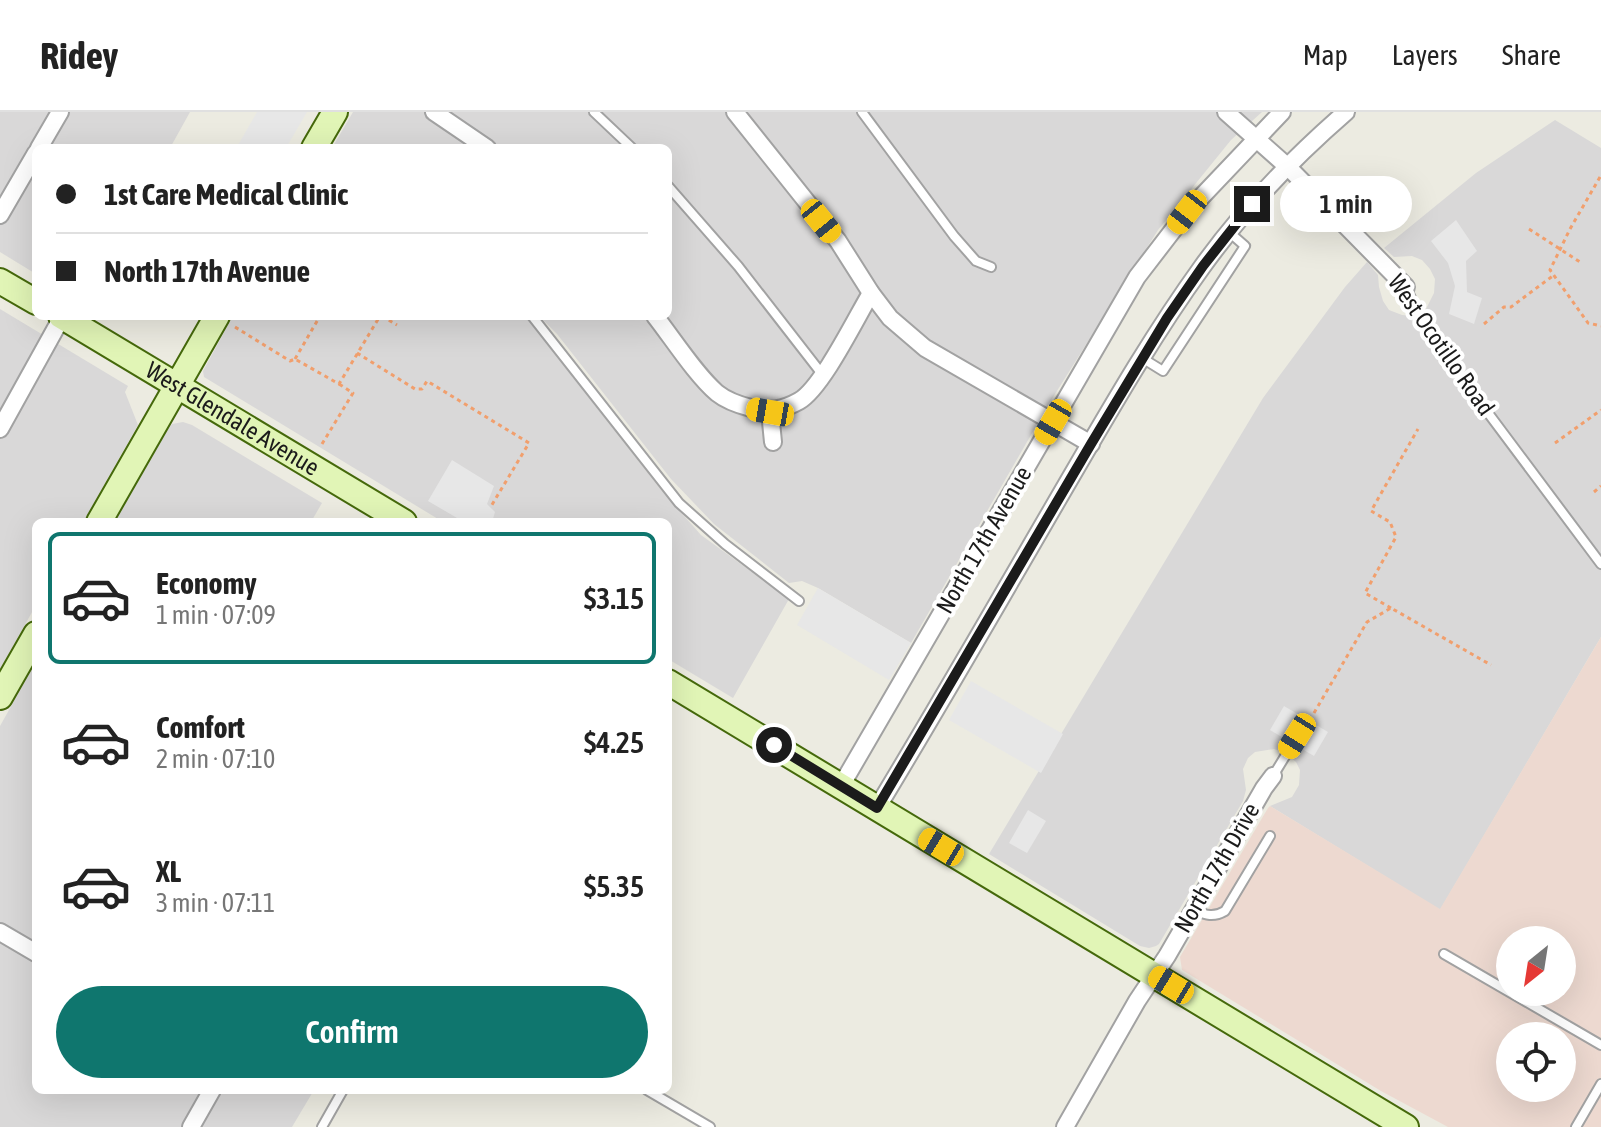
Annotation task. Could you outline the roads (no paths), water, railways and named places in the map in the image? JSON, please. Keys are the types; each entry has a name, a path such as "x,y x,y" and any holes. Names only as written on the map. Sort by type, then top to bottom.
{"main road":[{"path":"316,144 335,112"},
{"path":"0,281 32,300"},
{"name":"West Glendale Avenue","path":"69,320 397,518"},
{"path":"101,518 176,385 225,321"},
{"path":"0,697 32,641"},
{"path":"672,684 1406,1127"}],"street":[{"path":"41,144 60,112"},
{"path":"434,112 481,144"},
{"path":"735,112 838,241 890,318 925,348 1091,444"},
{"name":"West Ocotillo Road","path":"1226,112 1288,167 1406,287"},
{"name":"North 17th Avenue","path":"841,786 1137,277 1187,212 1282,112"},
{"name":"North 17th Avenue","path":"877,808 1142,358 1185,292 1252,204 1346,112"},
{"path":"0,215 32,160"},
{"path":"658,320 719,395 733,403 770,412 801,400 823,375 871,293"},
{"path":"0,429 60,320"},
{"path":"770,412 773,442"},
{"name":"North 17th Drive","path":"1065,1127 1273,776"},
{"path":"0,932 32,951"},
{"path":"191,1127 210,1094"}],"lane":[{"path":"594,112 628,144"},
{"path":"862,112 954,236 976,261 991,267"},
{"path":"672,191 738,266 823,375"},
{"path":"1142,358 1163,371 1245,246 1229,232"},
{"name":"West Ocotillo Road","path":"1406,287 1420,318 1450,362 1601,564"},
{"path":"535,320 679,503 725,544 799,601"},
{"path":"1273,776 1307,722"},
{"path":"1193,910 1210,917 1225,911 1270,836"},
{"path":"1444,954 1601,1045"},
{"path":"1576,1127 1601,1084"},
{"path":"322,1127 341,1094"},
{"path":"654,1094 710,1127"}]}
